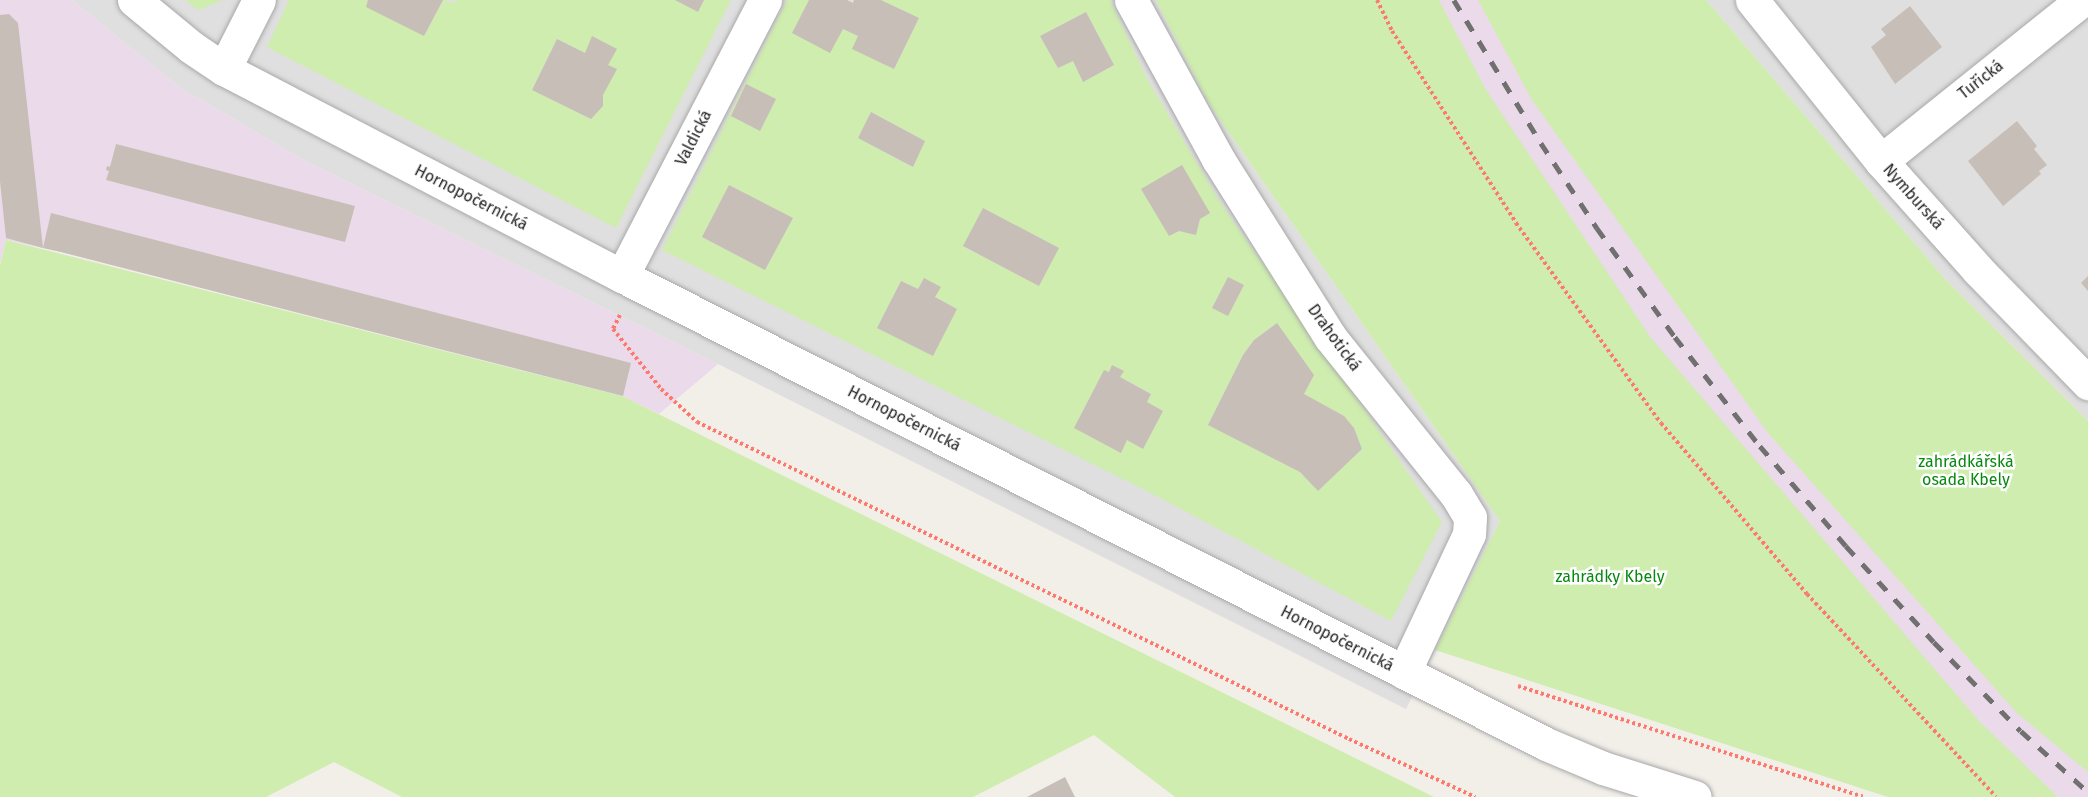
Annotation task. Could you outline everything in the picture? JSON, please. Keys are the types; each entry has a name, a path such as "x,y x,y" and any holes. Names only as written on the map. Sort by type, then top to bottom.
{"street":[{"name":"Hornopočernická","path":"134,0 191,47 224,69 622,276 1546,744 1603,768 1695,797"},
{"path":"224,69 259,0"},
{"name":"Valdická","path":"622,276 765,0"},
{"name":"Drahotická","path":"1131,0 1218,159 1330,337 1456,494 1470,518 1469,534 1404,672"},
{"name":"Nymburská","path":"1752,0 1881,161 1978,270 2088,383"},
{"name":"Tuřická","path":"1881,161 2082,0"}],"path":[{"path":"1377,0 1392,30 1516,223 1661,423 1807,594 1996,797"},
{"path":"613,329 661,389 698,422 1475,797"}],"shaded area":[{"path":"0,0 72,0 179,87 305,161 718,364 659,414 622,396 61,252 6,240 0,263"},
{"path":"72,0 1156,0 1209,104 1500,521 1406,709 718,364 305,161 179,87"},
{"path":"1417,0 1485,0 2088,752 2088,797 2050,797 1737,464"},
{"path":"1706,0 2088,0 2088,421 1945,279"}],"green space":[{"path":"185,0 223,0 198,10"},
{"path":"289,0 368,0 366,7 424,36 443,0 455,3 457,0 675,0 698,12 704,0 731,0 616,228 267,47","holes":["593,37 616,49 608,65 616,69 603,95 603,106 591,119 532,89 557,39 585,53"]},
{"path":"787,0 809,0 792,33 830,52 843,29 858,36 894,69 919,18 881,0 1110,0 1147,79 1220,202 1442,522 1391,621 1153,494 662,250","holes":["1086,12 1114,65 1083,82 1073,61 1059,68 1040,36","746,85 776,99 760,131 731,116","872,112 925,141 912,167 858,138","729,185 793,218 765,270 702,237","983,208 1059,248 1039,286 964,247","1200,219 1196,235 1179,231 1169,236","1228,277 1244,285 1228,316 1212,308","924,278 940,287 935,297 957,309 933,356 877,328 901,281 918,289","1276,323 1314,375 1304,394 1344,416 1354,428 1362,449 1318,491 1300,472 1208,425 1243,355 1254,340","1112,365 1123,371 1120,377 1151,393 1147,402 1163,411 1143,449 1127,440 1121,452 1074,428 1104,370 1109,372"]},
{"name":"zahrádky Kbely","path":"1156,0 1439,0 1486,90 1651,338 1979,721 2058,797 1888,797 1435,650 1500,521 1209,104"},
{"name":"zahrádkářská osada Kbely","path":"1478,0 1706,0 1945,279 2088,421 2088,772 2017,713 1768,433 1532,100"},
{"path":"6,240 622,396 1434,797 1175,797 1094,735 973,797 402,797 334,762 266,797 0,797 0,265"}],"building":[{"path":"368,0 443,0 424,36 366,7"},
{"path":"675,0 704,0 698,12"},
{"path":"809,0 847,0 853,3 854,0 881,0 919,18 894,69 852,49 858,36 843,29 830,53 792,33"},
{"path":"1910,6 1942,47 1895,84 1871,47 1886,35 1881,29"},
{"path":"1086,12 1114,65 1083,82 1073,61 1058,68 1040,36"},
{"path":"9,14 18,23 43,248 6,238 0,181 0,15"},
{"path":"592,36 617,49 608,65 617,69 603,95 603,106 591,119 532,90 557,39 585,53"},
{"path":"746,84 776,99 760,131 731,116"},
{"path":"871,112 925,141 913,167 858,138"},
{"path":"2017,121 2037,146 2034,149 2047,165 2039,171 2041,174 2003,206 1968,161"},
{"path":"116,144 355,206 345,242 106,180 109,171 106,170 107,166 110,167"},
{"path":"1182,165 1210,213 1200,219 1196,235 1179,231 1169,236 1141,189"},
{"path":"729,185 793,218 765,270 702,237"},
{"path":"983,208 1059,248 1039,286 963,246"},
{"path":"51,213 631,363 623,396 43,248"},
{"path":"2088,276 2088,291 2081,283"},
{"path":"1228,277 1244,285 1228,316 1212,308"},
{"path":"924,278 941,287 935,297 957,309 933,356 877,328 901,281 918,289"},
{"path":"1277,323 1314,375 1304,394 1344,416 1354,428 1362,449 1318,491 1300,472 1208,425 1243,355 1254,340"},
{"path":"1112,365 1124,371 1120,377 1151,394 1147,402 1163,411 1143,449 1127,440 1121,453 1074,428 1104,370 1109,372"},
{"path":"1065,777 1075,797 1027,797"}],"railway":[{"path":"1454,0 1541,143 1597,228 1675,337 1760,446 1846,546 1934,642 2021,731 2088,792"}]}
